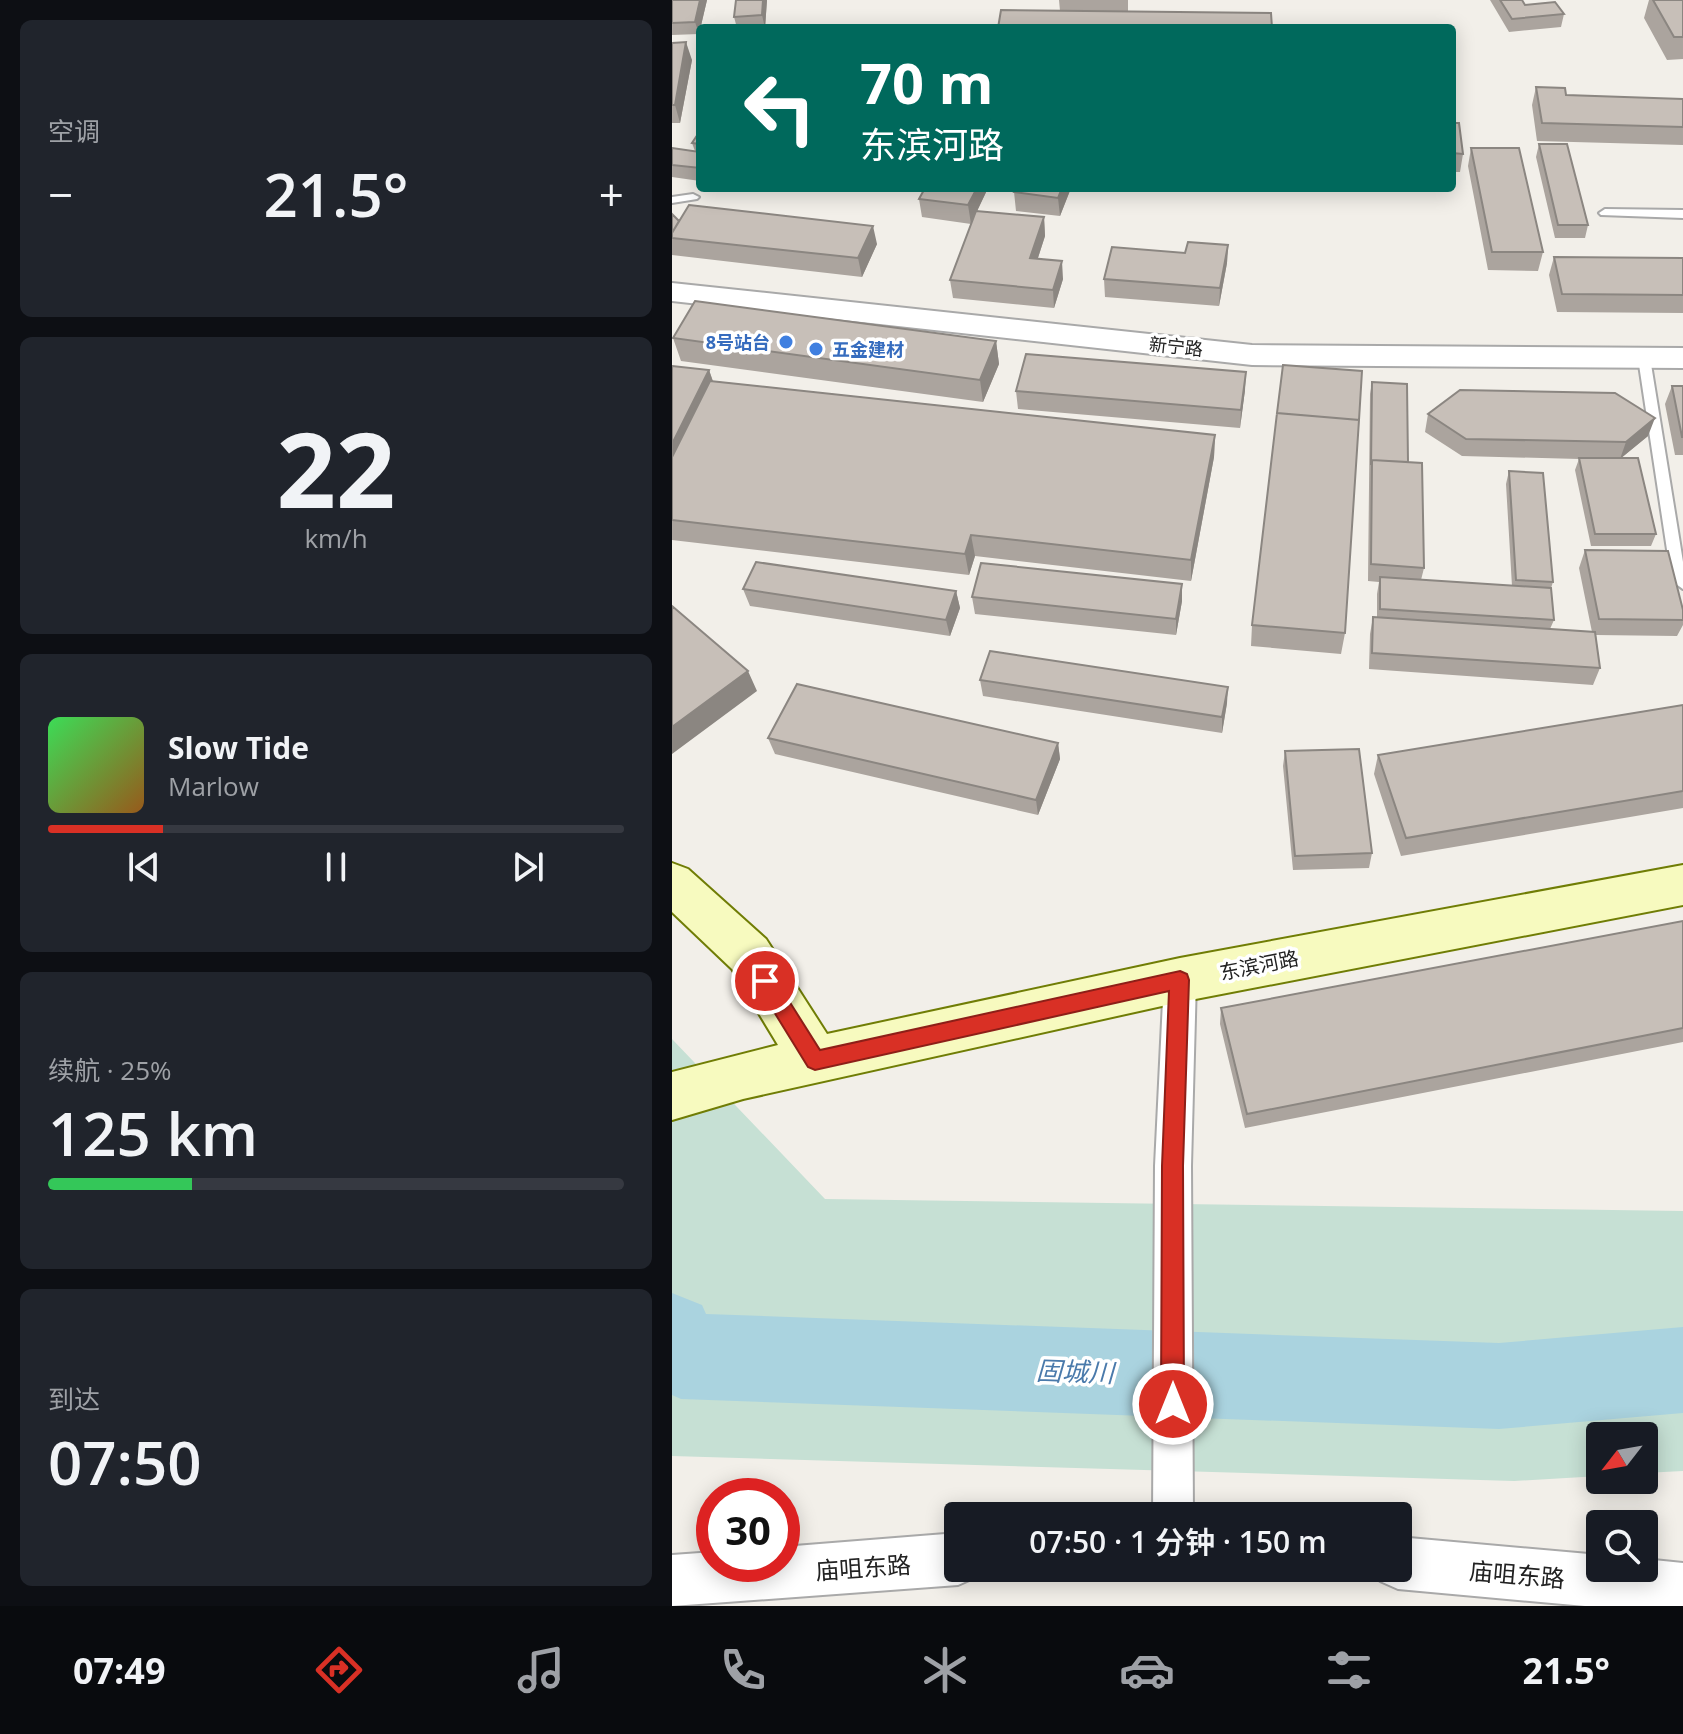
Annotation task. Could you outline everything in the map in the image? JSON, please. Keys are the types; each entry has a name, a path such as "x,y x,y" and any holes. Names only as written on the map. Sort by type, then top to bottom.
{"main road":[{"path":"672,883 749,954 815,1060"},
{"name":"东滨河路","path":"672,1096 743,1076 1180,980 1683,885"}],"street":[{"name":"新宁路","path":"672,292 1252,355 1683,358"},
{"path":"1173,1502 1173,1166 1180,980"},
{"name":"庙咀东路","path":"672,1581 944,1560"},
{"name":"庙咀东路","path":"1412,1564 1683,1589"}],"lane":[{"path":"672,200 693,197"},
{"path":"1605,213 1683,214"},
{"path":"1644,358 1676,563 1683,584"}],"green space":[{"path":"672,1039 825,1199 1683,1211 1683,1471 1658,1472 1658,1422 1586,1422 1586,1477 1514,1481 672,1456"}],"building":[{"path":"672,0 700,0 695,22 672,23"},
{"path":"736,0 763,0 762,15 734,17"},
{"path":"1500,0 1522,0 1525,5 1555,2 1564,14 1512,19"},
{"path":"1653,0 1683,0 1683,37 1674,37"},
{"path":"1001,10 1271,13 1272,24 999,24"},
{"path":"686,42 675,105 672,105 672,43"},
{"path":"1536,87 1565,88 1566,95 1683,99 1683,127 1542,123"},
{"path":"1456,123 1459,123 1463,154 1456,153"},
{"path":"1539,144 1567,144 1588,225 1558,225"},
{"path":"672,148 696,151 696,168 672,165"},
{"path":"1471,148 1519,148 1543,252 1492,252"},
{"path":"923,192 975,192 968,205 919,199"},
{"path":"1014,192 1060,192 1058,198"},
{"path":"689,205 873,226 858,258 672,238"},
{"path":"976,211 1044,217 1030,258 1062,261 1053,290 950,280"},
{"path":"672,214 679,221 672,233"},
{"path":"1188,242 1228,245 1220,288 1104,279 1112,247 1185,253"},
{"path":"1554,257 1683,258 1683,295 1562,294"},
{"path":"695,301 996,341 980,380 673,338"},
{"path":"1026,354 1246,372 1241,410 1016,391"},
{"path":"1283,365 1362,371 1359,420 1277,413"},
{"path":"672,366 709,370 672,444"},
{"path":"710,381 1215,435 1191,560 971,535 965,554 672,520 672,457"},
{"path":"1372,382 1407,384 1408,462 1372,460 1371,465"},
{"path":"1672,386 1683,386 1683,437 1682,437"},
{"path":"1460,390 1615,393 1655,418 1626,442 1466,439 1428,414"},
{"path":"1277,413 1359,420 1345,633 1252,625"},
{"path":"1579,458 1638,458 1656,534 1595,534"},
{"path":"1372,460 1422,463 1424,568 1371,564"},
{"path":"1509,471 1543,473 1553,582 1516,580"},
{"path":"1585,550 1668,551 1683,620 1599,619"},
{"path":"756,562 956,591 946,620 743,589"},
{"path":"981,563 1182,584 1176,619 972,597"},
{"path":"1380,577 1551,588 1554,620 1380,609"},
{"path":"672,606 748,671 672,727"},
{"path":"1373,617 1595,632 1600,668 1372,653"},
{"path":"990,651 1228,687 1222,717 980,680"},
{"path":"797,684 1058,743 1036,800 768,738"},
{"path":"1683,705 1683,791 1406,838 1378,755"},
{"path":"1359,749 1372,853 1295,856 1285,751"},
{"path":"1683,921 1683,1028 1247,1114 1221,1008"}],"waterway":[{"name":"固城川","path":"672,1335 681,1356 1499,1386 1683,1370"}],"place":[{"name":"8号站台","path":"786,342"},
{"name":"五金建材","path":"816,349"}],"route":[{"path":"765,981 815,1060 1180,980 1173,1166 1173,1404"}]}
